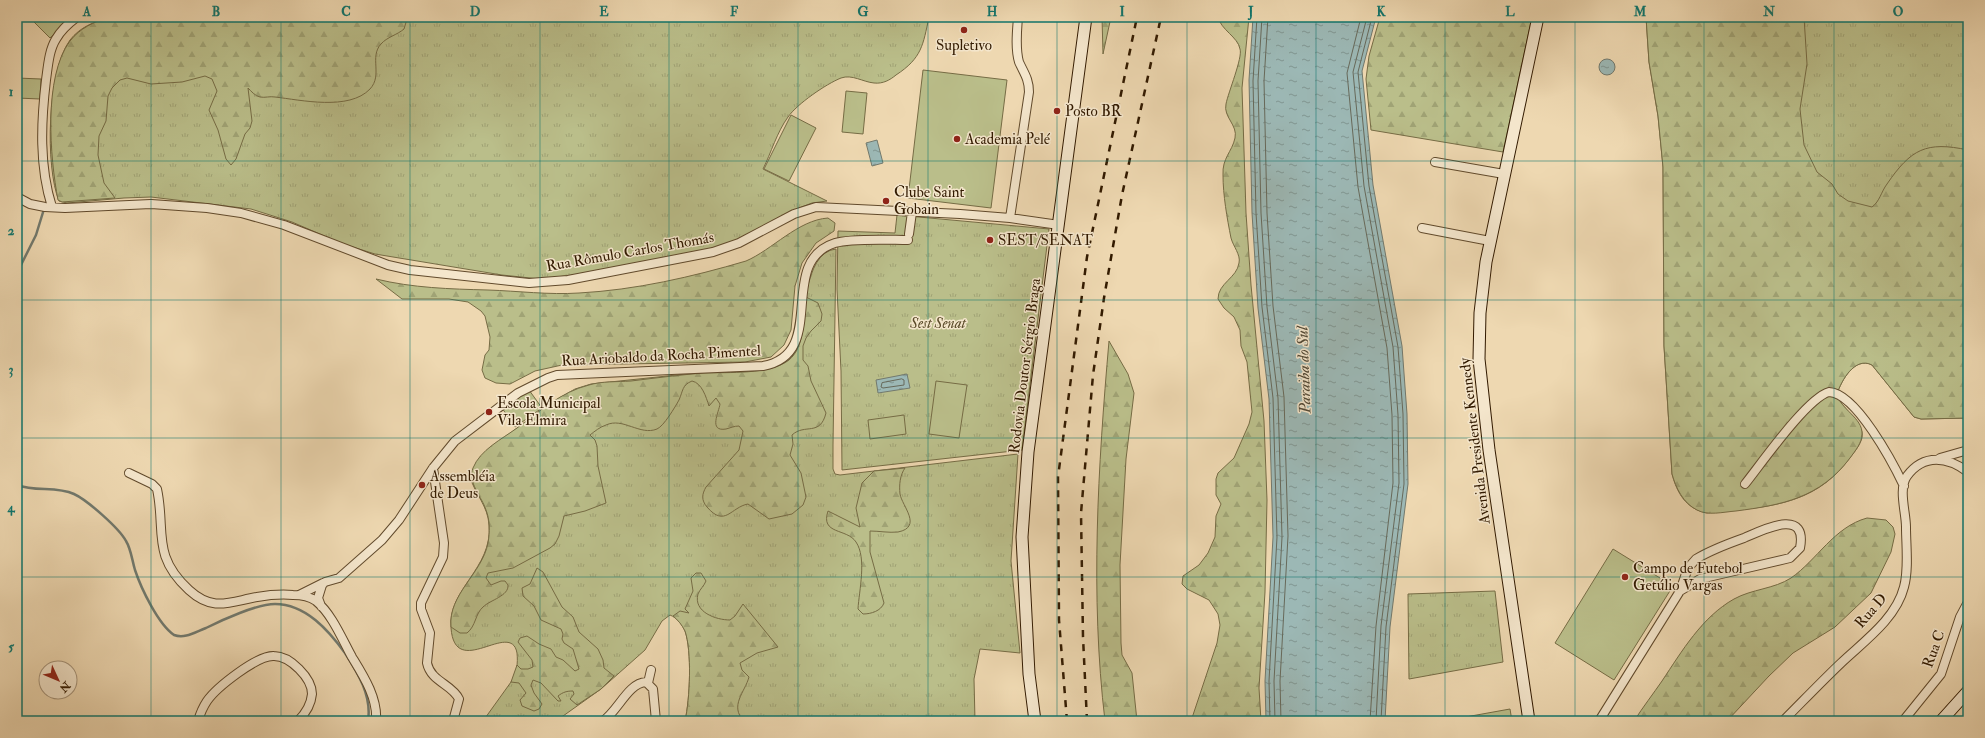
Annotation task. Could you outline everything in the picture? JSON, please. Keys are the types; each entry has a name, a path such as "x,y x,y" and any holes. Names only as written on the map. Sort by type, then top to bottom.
{"main road":[{"name":"Rodovia Doutor Sérgio Braga","path":"1035,721 1029,674 1022,537 1028,452 1086,17"},
{"name":"Avenida Presidente Kennedy","path":"1529,721 1484,410 1479,359 1480,313 1490,241 1538,17"},
{"path":"1941,721 1968,691"}],"street":[{"path":"52,207 49,196 42,144 47,74 55,40 65,26 77,17"},
{"path":"1010,218 1029,92 1028,79 1018,55 1018,17"},
{"path":"1435,162 1504,174"},
{"name":"Rua Rômulo Carlos Thomás","path":"17,197 34,205 65,208 151,204 207,208 269,220 388,265 410,270 529,282 568,280 713,252 739,243 794,214 816,207 1010,218 1059,225"},
{"name":"Rua Ariobaldo da Rocha Pimentel","path":"299,595 311,591 325,582 339,578 382,540 399,520 446,450 471,427 518,393 548,378 557,375 763,366 779,361 789,354 796,342 806,275 812,262 818,254 827,247 840,242 908,237 912,212"},
{"path":"1422,228 1490,241"},
{"name":"Rua D","path":"1745,484 1801,415 1815,400 1829,392 1839,394 1852,404 1894,465 1904,486 1906,574 1904,588 1899,601 1883,622 1783,721"},
{"path":"1894,465 1905,470 1938,458 1967,450"},
{"path":"1959,465 1959,456 1967,450"},
{"path":"1938,458 1945,459 1959,465 1968,472"},
{"name":"Rua D","path":"1904,486 1911,472 1923,464"},
{"path":"433,468 440,505 444,543 443,557 421,603 421,610 429,629 428,669 433,676 452,691 459,699 453,721"},
{"path":"129,473 152,484 157,489 161,545 164,556 183,584 198,597 221,605 272,595 299,595 311,598 321,606"},
{"path":"1599,721 1680,590 1692,563 1702,555 1769,526 1789,524 1798,530 1801,540 1800,548 1790,558 1700,579 1680,590"},
{"path":"325,582 319,593 318,599 366,681 375,705 376,721"},
{"name":"Rua C","path":"1903,721 1941,674 1960,618 1968,602"},
{"path":"198,721 206,702 220,688 257,661 273,656 282,657 299,669 309,684 312,693 310,704 298,721"},
{"path":"648,683 651,670"},
{"path":"603,721 615,711 633,688 641,683 648,683"},
{"path":"648,683 653,689 656,721"}],"green space":[{"path":"29,17 68,17 70,19 50,38"},
{"path":"109,17 929,17 920,50 905,69 889,80 880,83 849,77 841,78 812,95 798,106 788,117 781,129 763,169 827,201 812,203 799,208 726,246 574,275 540,279 502,275 375,254 343,244 292,222 251,209 151,197 67,203 59,201 55,186 50,143 53,96 62,54 74,35 88,26"},
{"path":"109,17 407,17 407,19 404,29 383,42 378,49 376,55 376,78 374,84 361,96 338,102 311,102 273,97 260,97 255,95 248,88 252,121 250,128 245,134 236,159 231,165 226,159 218,130 209,110 217,91 212,79 205,76 182,82 151,84 127,78 120,80 112,88 108,96 106,121 99,136 98,155 104,183 115,198 62,202 58,200 51,141 52,96 56,75 61,56 74,36 88,26"},
{"path":"1102,17 1111,17 1103,54"},
{"path":"1218,17 1249,17 1242,88 1246,213 1251,285 1264,421 1267,500 1265,592 1259,688 1261,721 1191,721 1217,643 1220,625 1218,614 1209,600 1187,589 1182,584 1183,576 1199,565 1208,553 1215,537 1216,516 1221,504 1216,495 1216,479 1218,473 1234,458 1249,424 1252,412 1247,362 1241,346 1240,330 1234,317 1224,308 1218,299 1221,289 1235,273 1239,263 1238,254 1232,241 1224,198 1223,169 1235,138 1233,125 1227,113 1226,104 1237,67 1240,49 1233,37 1222,26"},
{"path":"1380,17 1532,17 1503,152 1371,130 1366,79 1369,56"},
{"path":"1646,17 1968,17 1968,418 1921,419 1914,417 1872,365 1866,363 1860,364 1850,371 1845,377 1837,394 1842,404 1854,417 1860,427 1862,439 1849,459 1835,475 1819,487 1803,496 1767,506 1707,513 1693,508 1688,504 1680,494 1672,474 1664,346 1663,167 1658,116 1649,62"},
{"path":"1646,17 1804,17 1807,64 1800,109 1804,145 1817,172 1832,184 1838,194 1848,201 1872,207 1877,202 1885,187 1896,172 1912,155 1921,150 1953,147 1968,150 1968,418 1921,419 1914,417 1872,365 1866,363 1860,364 1850,371 1845,377 1837,394 1842,404 1859,423 1862,434 1861,441 1850,458 1838,472 1826,482 1813,491 1784,502 1736,511 1716,513 1701,512 1692,507 1684,499 1678,490 1672,474 1664,346 1663,167 1658,116 1649,62"},
{"name":"Academia Pelé","path":"923,70 1007,80 991,208 908,198"},
{"path":"17,78 41,79 40,99 17,98"},
{"path":"846,91 867,93 863,134 842,132"},
{"path":"791,115 816,128 789,181 764,169"},
{"name":"Sest Senat","path":"897,215 1049,229 1022,450 842,470 841,371 837,289 838,231 895,233"},
{"path":"828,218 835,223 834,231 816,243 802,263 795,286 791,330 784,345 771,357 745,362 562,365 535,371 510,384 496,383 485,378 482,370 485,355 489,350 490,337 485,316 481,311 468,302 449,299 402,299 376,279 432,288 545,293 579,293 621,289 663,282 746,261 806,224"},
{"path":"836,249 833,445 833,469 835,474 840,475 1018,454 1011,561 1020,653 980,649 974,679 975,721 685,721 690,675 689,650 685,631 681,624 670,615 662,621 645,650 601,689 556,721 483,721 515,675 517,668 517,653 513,644 505,642 472,650 462,649 455,643 451,628 452,614 456,602 478,566 484,554 488,540 488,518 470,477 477,461 490,448 554,401 575,389 591,384 686,374 766,370 789,360 797,350 800,339 804,308 811,276 817,263 825,253"},
{"path":"806,297 818,303 822,314 821,321 806,338 803,346 803,360 808,366 811,381 826,413 820,425 802,430 792,435 793,444 790,455 801,473 806,497 803,505 792,514 769,519 748,504 723,516 713,513 707,507 703,499 706,487 739,450 743,431 739,426 726,429 717,427 716,421 720,404 716,398 709,406 701,387 692,381 685,386 672,411 663,424 657,429 651,431 638,429 619,423 612,423 602,427 590,435 595,440 597,446 598,466 606,503 585,511 564,516 559,536 555,544 550,548 513,568 488,573 486,578 491,585 505,581 508,585 506,592 486,604 480,610 472,627 467,633 460,633 451,627 451,615 455,604 485,554 488,543 489,522 487,514 472,479 473,468 486,450 560,397 589,385 604,382 631,381 703,373 748,372 781,365 789,360 794,354 801,339"},
{"path":"1109,341 1128,374 1134,393 1126,459 1120,565 1122,655 1132,673 1137,721 1105,721 1100,674 1097,531"},
{"path":"936,381 967,385 959,438 929,434"},
{"path":"529,390 542,408 515,427 502,408"},
{"path":"904,415 906,434 870,439 868,420"},
{"path":"905,468 901,477 900,494 909,516 909,526 898,532 870,531 870,552 884,603 881,608 875,612 863,614 858,609 862,565 859,549 856,542 852,538 831,528 827,519 828,511 860,527 856,508 862,483 874,471"},
{"path":"1867,518 1886,520 1893,527 1895,534 1891,552 1871,593 1835,627 1793,653 1769,676 1727,721 1634,721 1685,647 1712,615 1734,599 1748,593 1777,585 1791,578 1835,536 1855,522"},
{"path":"1613,549 1673,586 1614,680 1555,643"},
{"path":"537,568 543,572 562,607 573,617 579,632 598,649 603,660 604,668 614,676 601,689 577,705 570,699 574,694 573,691 565,692 558,696 561,701 558,701 541,683 533,680 531,685 534,693 542,704 539,709 534,711 522,706 520,700 526,693 519,683 511,682 517,665 521,669 533,667 532,660 518,642 520,638 527,636 539,644 551,649 556,657 563,660 575,671 579,669 573,649 564,643 562,639 563,634 561,629 541,620 534,606 523,596 522,588 530,584"},
{"path":"696,573 701,573 706,581 698,594 697,600 702,610 712,617 730,620 735,616 743,604 778,647 757,653 740,663 742,670 749,677 738,704 738,710 744,721 685,721 689,688 689,650 685,631 673,616 680,611 689,613 685,609 693,591 691,578"},
{"path":"1495,591 1503,662 1409,679 1408,594"},
{"path":"1510,709 1512,721 1461,721 1460,718"}],"water":[{"name":"Paraiba do Sul","path":"1253,17 1376,17 1362,71 1373,185 1402,346 1407,414 1408,484 1390,627 1385,721 1266,721 1265,681 1273,537 1269,399 1258,308 1252,213 1249,80"},
{"path":"1607,59 1613,61 1615,67 1613,73 1607,75 1601,73 1599,67 1601,61"},
{"path":"877,140 883,163 872,166 866,143"},
{"path":"907,374 910,388 878,393 876,380"}],"waterway":[{"path":"17,273 36,235 44,209"},
{"path":"17,485 31,488 60,490 74,494 87,502 110,522 128,544 138,578 156,614 162,623 174,635 182,636 190,634 240,613 275,604 286,605 297,609 316,620 332,636 355,669 366,694 369,712 368,721"}],"railway":[{"path":"1067,721 1059,620 1058,477 1087,257 1137,17"},
{"path":"1087,721 1083,637 1081,513 1093,375 1104,298 1122,195 1161,17"}],"place":[{"name":"Supletivo","path":"964,30"},
{"name":"Posto BR","path":"1057,111"},
{"name":"Academia Pelé","path":"957,139"},
{"name":"Clube Saint Gobain","path":"886,201"},
{"name":"SEST/SENAT","path":"990,240"},
{"name":"Escola Municipal Vila Elmira","path":"489,412"},
{"name":"Assembléia de Deus","path":"422,485"},
{"name":"Campo de Futebol Getúlio Vargas","path":"1625,577"}]}
